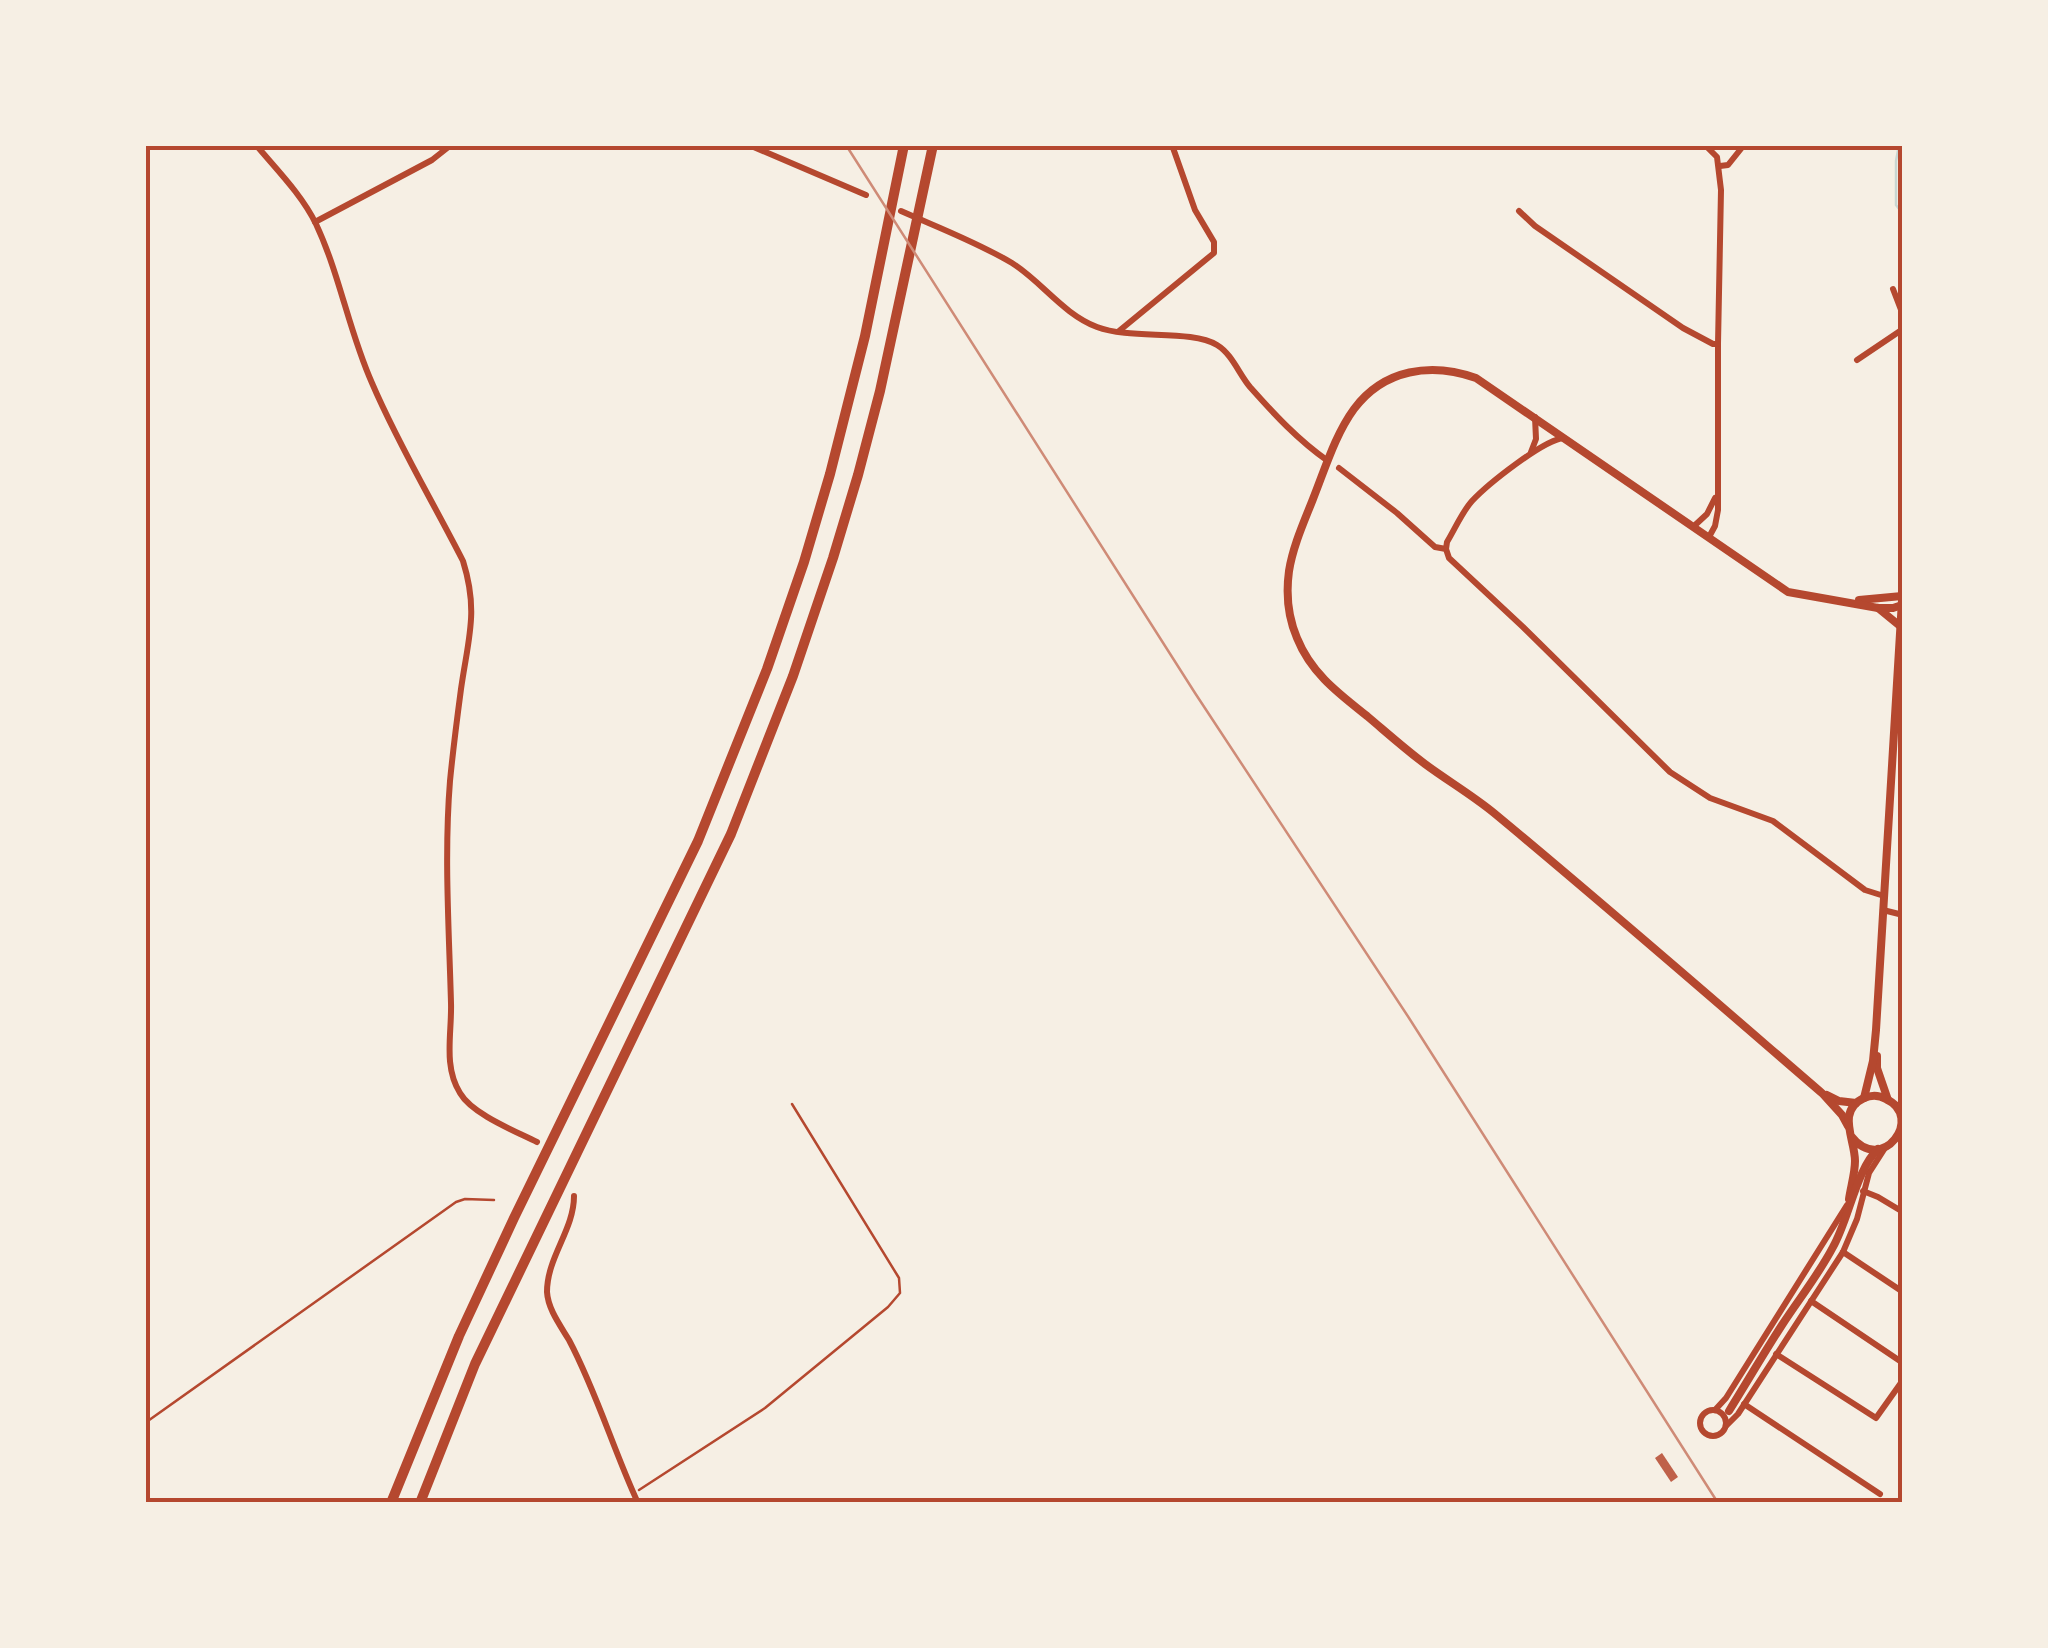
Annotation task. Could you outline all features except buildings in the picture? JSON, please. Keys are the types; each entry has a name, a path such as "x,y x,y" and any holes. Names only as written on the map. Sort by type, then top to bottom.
{"highway":[{"path":"391,1503 475,1302 698,841 766,669 830,474 865,336 904,145"},
{"path":"420,1503 475,1364 731,834 794,676 834,558 876,408 933,145"}],"street":[{"path":"256,145 315,222 372,384 463,561 470,582 471,633 450,782 449,1054 454,1078 465,1100 536,1142"},
{"path":"315,222 432,160 451,145"},
{"path":"749,145 866,194"},
{"path":"1118,332 1214,253 1214,242 1195,210 1172,145"},
{"path":"1705,145 1718,157 1720,166 1718,510 1716,526 1709,537"},
{"path":"1720,166 1728,165 1744,145"},
{"path":"901,210 1012,263 1072,314 1098,328 1213,342 1224,349 1248,384 1292,432 1328,461"},
{"path":"1520,211 1684,328 1718,344"},
{"path":"1893,288 1903,315"},
{"path":"1857,360 1903,329"},
{"path":"1847,1218 1855,1148 1842,1115 1824,1094 1489,809 1425,764 1330,686 1309,663 1291,623 1288,576 1292,553 1328,461 1344,425 1362,399 1392,377 1443,370 1476,378 1788,592 1878,608 1902,605"},
{"path":"1531,453 1536,439 1535,417"},
{"path":"1565,438 1546,443 1531,453 1472,501 1447,542 1449,558 1670,772 1710,798 1773,821 1865,890 1884,896"},
{"path":"1339,468 1435,548 1446,550"},
{"path":"1694,527 1712,508 1717,492"},
{"path":"1848,1126 1872,1060 1876,1030 1903,584"},
{"path":"1850,601 1902,596"},
{"path":"1878,608 1900,626"},
{"path":"1883,910 1903,915"},
{"path":"1729,1410 1833,1249 1860,1176 1872,1155 1896,1140 1902,1126 1901,1116 1877,1068 1876,1030"},
{"path":"1824,1094 1839,1101 1879,1096 1895,1103"},
{"path":"1851,1136 1861,1146 1881,1149"},
{"path":"1726,1426 1725,1416 1715,1410 1707,1411 1700,1421 1702,1429 1713,1436 1722,1432 1744,1404 1843,1252 1881,1149"},
{"path":"1864,1191 1903,1212"},
{"path":"574,1196 572,1218 550,1272 547,1296 588,1376 638,1503"},
{"path":"1715,1410 1848,1204"},
{"path":"1843,1252 1903,1292"},
{"path":"1810,1301 1903,1363"},
{"path":"1776,1354 1876,1418 1903,1380"},
{"path":"1744,1404 1880,1494"}],"path":[{"path":"634,1494 765,1408 900,1293 899,1278 792,1104"},
{"path":"145,1423 456,1202 465,1198 494,1200"}],"waterway":[{"path":"1899,145 1896,205 1903,214"}],"railway":[{"path":"846,145 1718,1503"}]}
